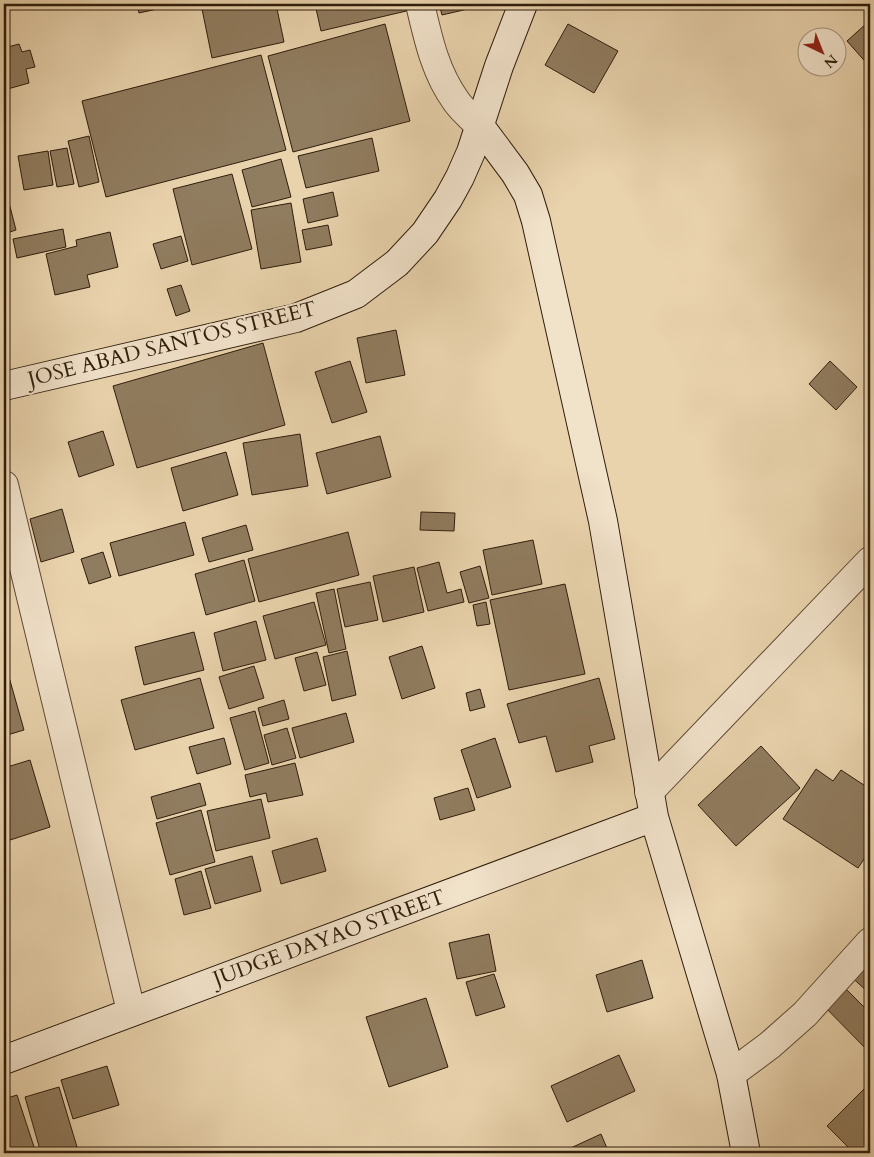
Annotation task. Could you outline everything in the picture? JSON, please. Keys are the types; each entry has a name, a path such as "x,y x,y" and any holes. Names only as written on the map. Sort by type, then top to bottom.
{"street":[{"path":"420,4 431,51 441,76 456,102 480,126 515,172 528,195 536,221 603,522 652,804 731,1074 746,1153"},
{"name":"JOSE ABAD SANTOS STREET","path":"4,386 296,318 356,294 398,263 425,233 448,199 460,177 480,126 499,66 523,4"},
{"path":"4,485 132,1011"},
{"path":"652,804 870,561"},
{"name":"JUDGE DAYAO STREET","path":"4,1060 652,804"},
{"path":"731,1074 770,1045 805,1014 870,942"}],"building":[{"path":"4,4 12,4 12,6 4,8"},
{"path":"137,4 180,4 139,13"},
{"path":"201,4 276,4 284,42 212,58"},
{"path":"315,4 414,4 415,9 321,31"},
{"path":"439,4 485,4 485,5 442,15"},
{"path":"867,23 870,26 870,67 847,41"},
{"path":"385,24 410,121 293,152 268,56"},
{"path":"568,24 618,51 594,93 545,65"},
{"path":"19,44 22,52 30,50 35,67 26,69 29,83 4,90 4,48"},
{"path":"261,55 286,150 106,197 82,101"},
{"path":"89,136 99,182 79,187 68,141"},
{"path":"372,138 379,171 306,188 298,156"},
{"path":"67,148 74,184 57,187 50,151"},
{"path":"48,151 53,185 24,190 18,156"},
{"path":"281,159 291,197 252,207 242,170"},
{"path":"232,174 252,249 192,265 173,189"},
{"path":"6,191 16,230 4,234 4,192"},
{"path":"333,192 338,216 308,223 303,199"},
{"path":"291,203 301,262 261,269 251,210"},
{"path":"328,225 332,245 306,250 302,230"},
{"path":"63,229 66,247 17,258 13,239"},
{"path":"110,232 118,267 87,275 90,287 55,295 46,254 77,246 76,240"},
{"path":"181,236 188,261 161,269 153,244"},
{"path":"181,285 190,311 176,316 167,289"},
{"path":"396,330 405,375 366,383 357,338"},
{"path":"263,343 285,425 137,468 113,386"},
{"path":"350,361 367,412 332,423 315,372"},
{"path":"830,361 857,387 836,410 809,384"},
{"path":"103,431 114,465 79,477 68,442"},
{"path":"300,434 308,486 252,495 243,443"},
{"path":"380,436 391,477 327,494 316,453"},
{"path":"226,452 238,495 183,511 171,468"},
{"path":"62,509 74,552 41,562 30,519"},
{"path":"421,512 455,513 454,531 420,530"},
{"path":"185,522 194,555 119,576 110,543"},
{"path":"246,525 253,550 209,562 202,538"},
{"path":"348,532 359,575 259,602 248,559"},
{"path":"533,540 542,584 492,595 483,550"},
{"path":"103,552 111,577 89,584 81,559"},
{"path":"244,560 255,601 206,615 195,574"},
{"path":"439,562 447,593 461,589 464,602 428,611 417,568"},
{"path":"480,566 489,598 469,603 460,572"},
{"path":"414,567 424,612 383,622 373,576"},
{"path":"370,582 378,620 345,627 337,589"},
{"path":"565,584 585,674 509,690 490,600"},
{"path":"334,589 346,649 329,653 316,593"},
{"path":"314,602 326,645 275,659 263,616"},
{"path":"486,602 490,624 477,626 473,605"},
{"path":"256,621 266,660 223,671 214,633"},
{"path":"194,632 204,670 144,685 135,647"},
{"path":"422,646 435,688 402,699 389,657"},
{"path":"347,651 356,695 332,701 323,657"},
{"path":"317,652 326,685 304,691 295,658"},
{"path":"254,666 264,698 229,709 219,677"},
{"path":"7,670 24,730 4,736 4,671"},
{"path":"200,678 214,728 135,750 121,700"},
{"path":"599,678 615,739 589,746 593,762 556,772 546,736 519,743 507,704"},
{"path":"480,689 485,707 470,711 466,693"},
{"path":"284,700 289,719 263,726 258,708"},
{"path":"255,711 269,763 245,770 230,718"},
{"path":"346,713 354,742 300,758 292,728"},
{"path":"287,728 296,758 272,765 264,735"},
{"path":"224,738 231,764 197,774 189,747"},
{"path":"495,738 511,787 477,798 461,750"},
{"path":"761,746 800,788 736,846 698,805"},
{"path":"30,760 50,827 4,842 4,768"},
{"path":"295,763 303,795 268,802 266,793 250,797 245,775"},
{"path":"816,769 833,781 841,770 870,789 870,850 858,868 783,819"},
{"path":"200,783 206,805 157,819 151,797"},
{"path":"468,788 475,810 440,820 434,798"},
{"path":"261,799 270,838 216,851 207,811"},
{"path":"201,810 215,862 170,875 156,823"},
{"path":"317,838 326,871 281,884 272,851"},
{"path":"252,856 261,891 215,904 205,869"},
{"path":"201,871 211,908 184,915 175,879"},
{"path":"489,934 496,971 457,979 449,943"},
{"path":"870,952 870,994 846,972"},
{"path":"642,960 653,998 607,1012 596,975"},
{"path":"494,974 505,1007 476,1016 466,982"},
{"path":"841,984 870,1013 870,1053 821,1003"},
{"path":"426,998 448,1067 389,1087 366,1017"},
{"path":"619,1055 635,1091 567,1122 551,1086"},
{"path":"107,1066 119,1105 73,1119 61,1080"},
{"path":"870,1083 870,1153 854,1153 827,1126"},
{"path":"59,1087 77,1147 56,1153 41,1153 25,1097"},
{"path":"17,1095 36,1153 4,1153 4,1099"},
{"path":"601,1134 609,1153 562,1153 562,1152"}]}
